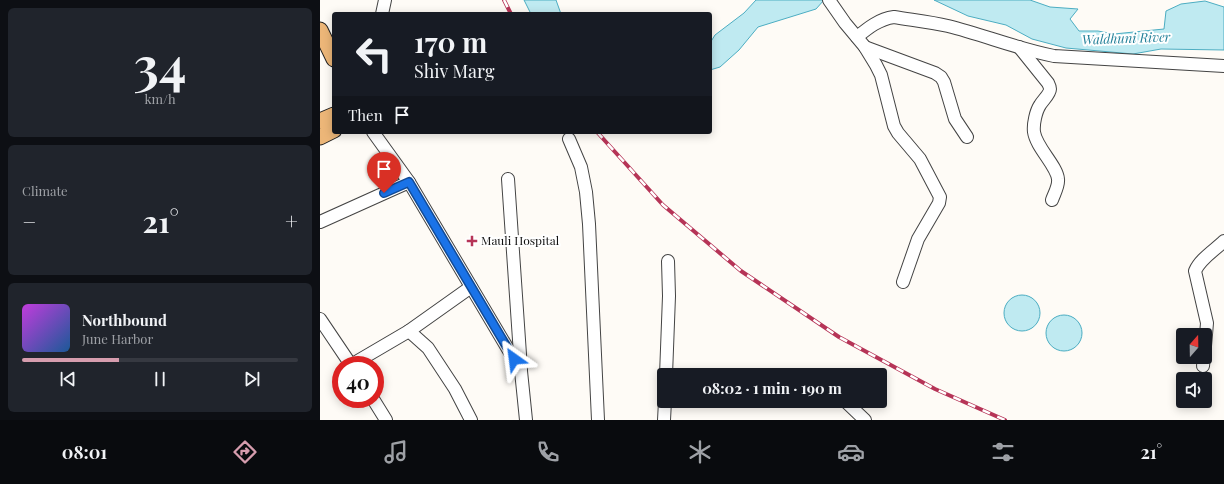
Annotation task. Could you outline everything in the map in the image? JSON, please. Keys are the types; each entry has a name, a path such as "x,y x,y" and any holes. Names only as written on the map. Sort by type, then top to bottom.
{"main road":[{"path":"320,30 332,54"},
{"path":"320,122 332,116"},
{"path":"320,137 332,131"}],"street":[{"path":"383,12 386,0"},
{"path":"829,0 845,23 865,47 876,65 881,75 894,126 920,159 940,198 939,203 918,239 903,282"},
{"path":"857,37 878,21 894,17 947,26 1035,53 1054,56 1224,66"},
{"path":"865,47 941,77 944,82 955,120 967,137"},
{"path":"1019,47 1051,88 1050,92 1039,106 1034,126 1034,134 1058,179 1052,200"},
{"path":"374,134 409,182 521,371"},
{"path":"570,139 581,168 586,192 589,224 598,420"},
{"path":"508,179 521,371 526,420"},
{"path":"320,222 409,182"},
{"path":"1207,328 1207,323 1195,271 1197,267 1224,241"},
{"path":"666,368 669,296 668,261"},
{"path":"367,356 409,332 471,287"},
{"path":"320,319 345,356"},
{"path":"409,332 428,348 455,389 471,420"},
{"path":"379,408 386,420"},
{"path":"664,420 665,408"},
{"path":"852,408 865,420"}],"water":[{"path":"524,0 556,0 560,12 530,12"},
{"path":"756,0 824,0 816,9 758,27 739,50 720,67 712,69 712,40 715,35 744,13"},
{"name":"Waldhuni River","path":"934,0 1030,0 1050,7 1078,9 1070,19 1079,31 1098,31 1114,34 1164,29 1166,11 1181,4 1205,1 1224,7 1224,50 1161,49 1133,54 1066,48 1032,39 1006,25 968,16"},
{"path":"1026,295 1035,300 1039,306 1039,320 1035,326 1026,331 1018,331 1009,326 1005,320 1004,309 1009,300 1015,296"},
{"path":"1068,315 1077,320 1081,326 1081,340 1077,346 1068,351 1060,351 1051,346 1047,340 1046,329 1051,320 1057,316"}],"railway":[{"path":"504,0 510,12"},
{"path":"599,134 663,205 741,271 839,337 935,389 1005,420"}],"place":[{"name":"Mauli Hospital","path":"472,241"}],"route":[{"path":"384,193 409,182 514,359"}]}
